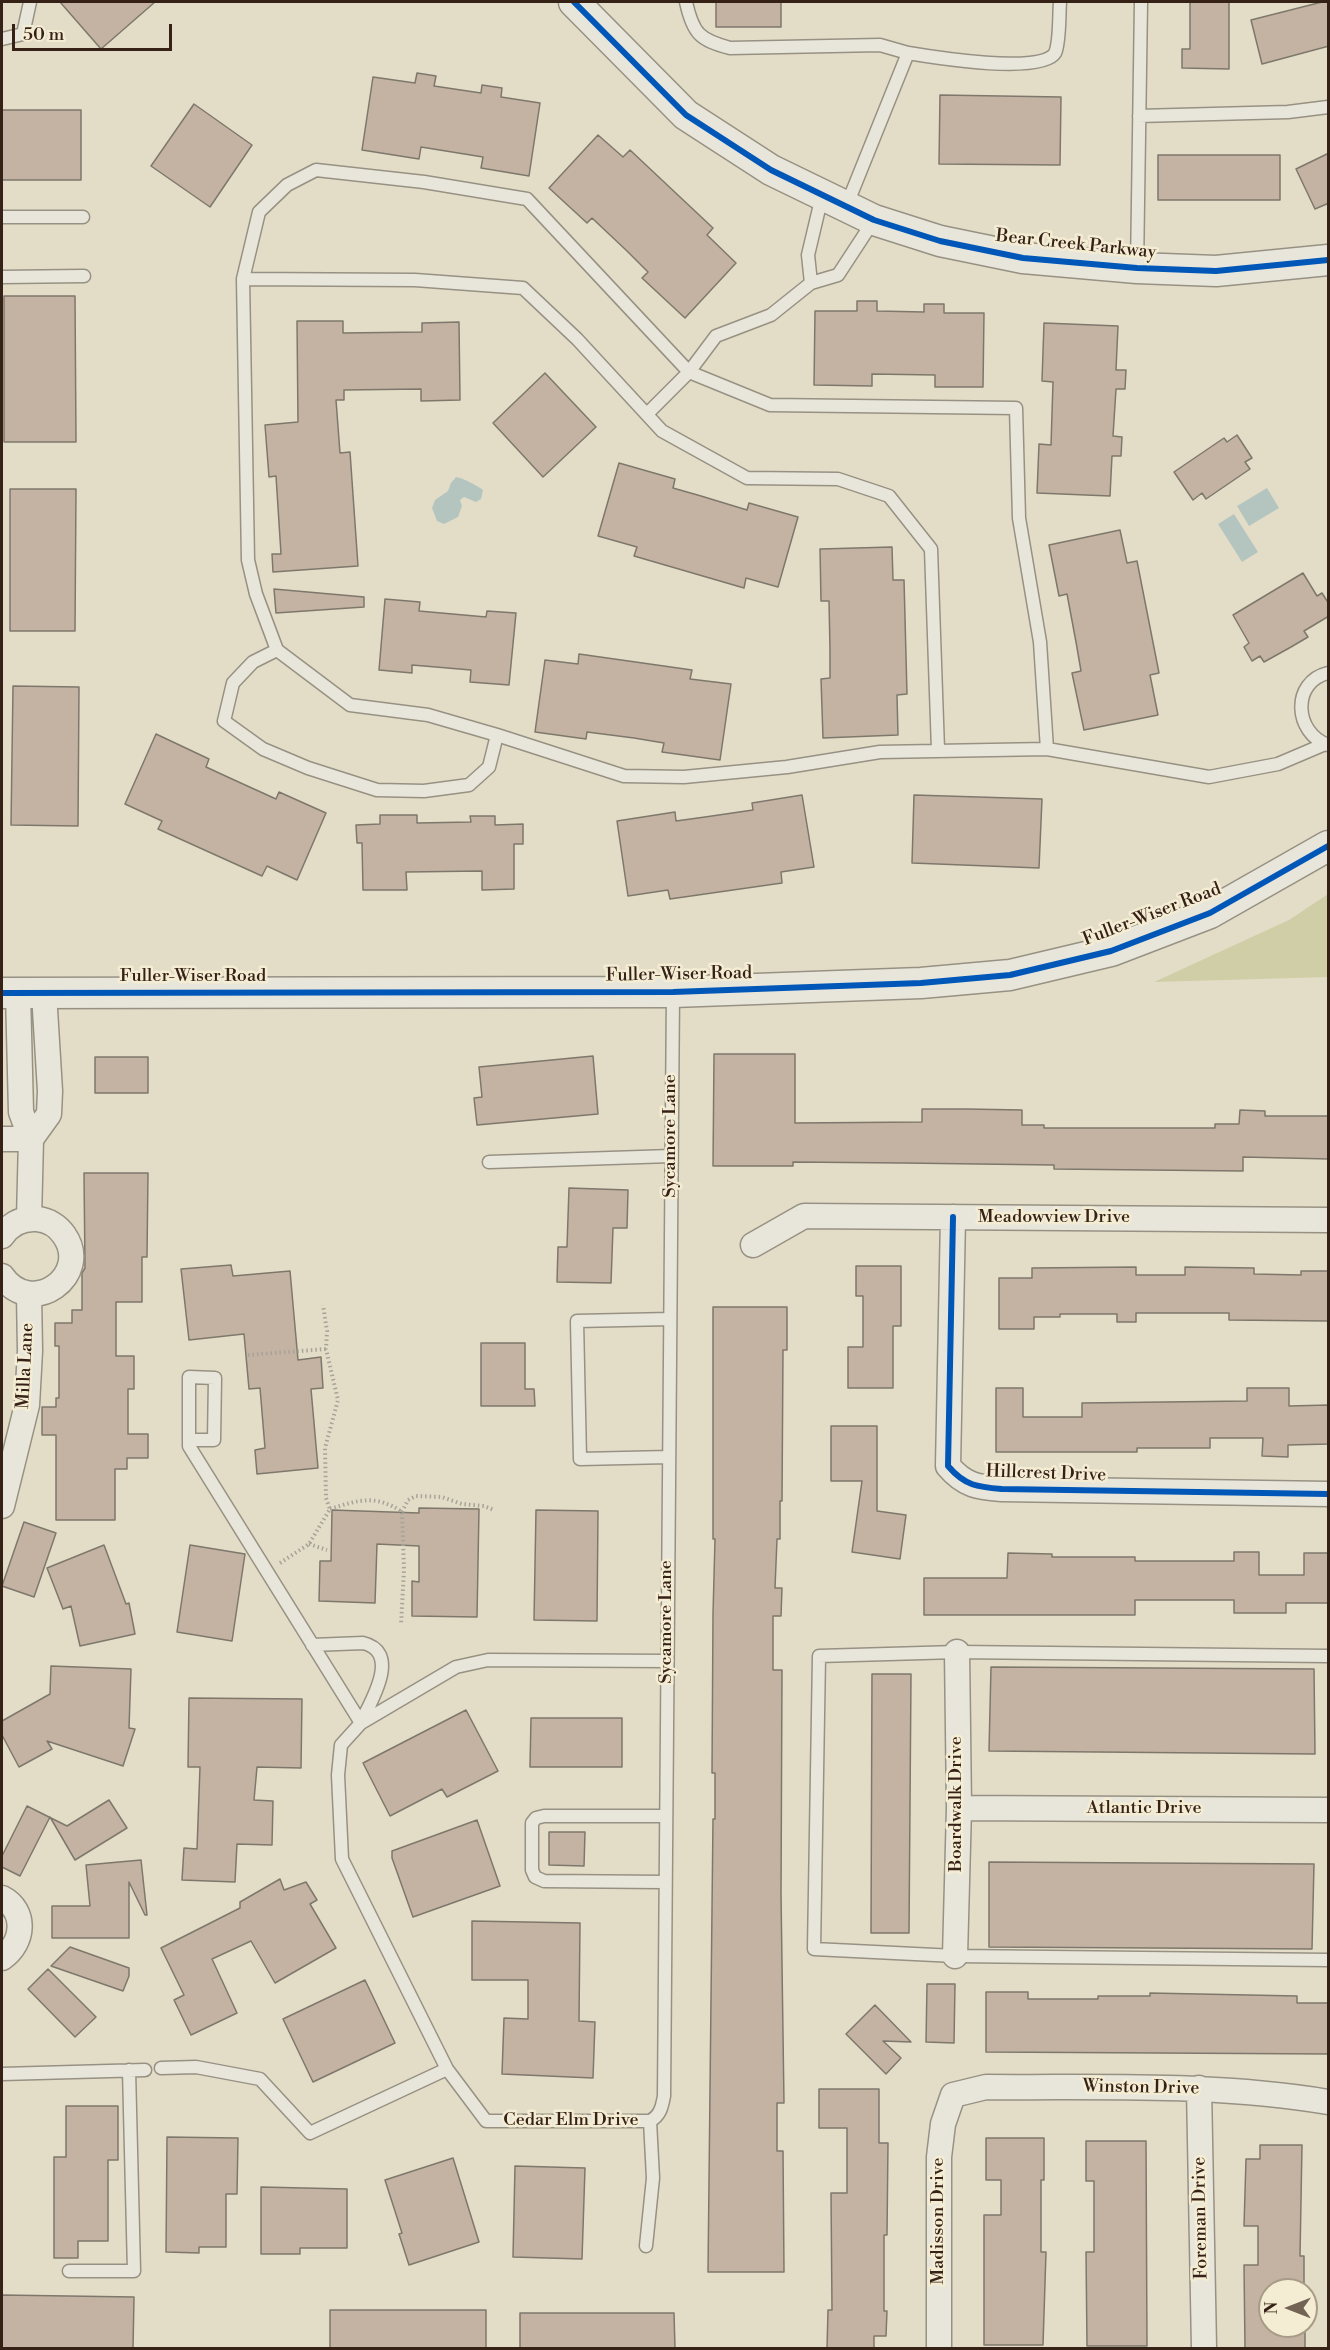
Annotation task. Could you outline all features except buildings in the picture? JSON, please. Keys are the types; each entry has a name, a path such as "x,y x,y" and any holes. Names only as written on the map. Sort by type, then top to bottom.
{"street":[{"name":"Bear Creek Parkway","path":"574,2 686,115 771,170 874,220 940,241 1023,258 1137,268 1216,271 1329,260"},
{"name":"Fuller-Wiser Road","path":"21,993 673,992 921,983 1010,975 1111,951 1210,913 1329,846"},
{"path":"21,993 50,1090 49,1114 31,1139 29,1219"},
{"path":"2,1139 31,1139"},
{"name":"Meadowview Drive","path":"753,1245 804,1216 1329,1220"},
{"name":"Hillcrest Drive","path":"953,1217 948,1466 958,1478 975,1486 1002,1489 1329,1494"},
{"path":"2,1236 11,1226 29,1219 40,1219 60,1230 71,1250 71,1262 61,1282 41,1294 29,1294 10,1286 2,1276"},
{"name":"Milla Lane","path":"2,1506 7,1459 27,1405 30,1351 29,1294"},
{"name":"Boardwalk Drive","path":"955,1956 959,1808 957,1652"},
{"name":"Atlantic Drive","path":"959,1808 1329,1809"},
{"path":"2,1898 9,1902 18,1914 20,1934 12,1950 2,1958"},
{"name":"Winston Drive","path":"953,2095 986,2087 1199,2088 1257,2091 1329,2102"},
{"name":"Foreman Drive","path":"1199,2088 1204,2349"},
{"name":"Madisson Drive","path":"939,2349 939,2157 943,2124 953,2095"}],"lane":[{"path":"2,39 23,34 30,2"},
{"path":"686,2 698,34 708,42 730,48 880,45 909,53 969,63 1029,63 1049,58 1056,52 1060,2"},
{"path":"1137,268 1141,2"},
{"path":"811,282 808,255 909,53"},
{"path":"1139,116 1288,112 1329,107"},
{"path":"1047,749 1040,642 1020,518 1016,408 770,405 689,372 527,199 424,182 316,170 287,185 259,212 243,279 248,560 256,594 277,650 350,705 428,716 497,735 624,776 684,777 787,767 880,752 1047,749 1209,777 1278,764 1327,744"},
{"path":"2,218 83,217"},
{"path":"647,414 689,372 716,336 771,315 811,282 838,275 874,220"},
{"path":"2,277 84,276"},
{"path":"243,279 415,280 523,288 577,339 662,431 747,478 838,479 889,496 931,549 938,750"},
{"path":"277,650 253,662 233,683 224,722 263,749 308,768 377,790 424,791 470,785 489,767 497,735"},
{"path":"1327,744 1314,738 1306,728 1301,716 1301,703 1305,691 1313,681 1329,673"},
{"name":"Sycamore Lane","path":"650,2121 657,2118 664,2096 673,992"},
{"path":"489,1162 671,1156"},
{"path":"669,1457 580,1459 577,1321 670,1319"},
{"path":"189,1440 214,1440 215,1378 189,1377 189,1440 189,1446 361,1723"},
{"path":"161,2067 196,2067 260,2079 310,2133 447,2069 342,1859 338,1775 341,1745 361,1723 375,1694 383,1666 379,1652 363,1643 312,1645"},
{"path":"1329,1656 957,1652 819,1656 814,1949 955,1956 1329,1960"},
{"path":"361,1723 456,1667 488,1660 667,1661"},
{"path":"665,1882 544,1881 536,1877 532,1870 532,1823 536,1818 544,1816 666,1816"},
{"name":"Cedar Elm Drive","path":"447,2069 486,2121 650,2121"},
{"path":"69,2271 134,2271 129,2070"},
{"path":"2,2074 145,2070"},
{"path":"646,2246 653,2178 650,2121"}],"path":[{"path":"323,1305 327,1331 326,1349 338,1400 325,1448 326,1498 330,1509"},
{"path":"248,1355 326,1349"},
{"path":"401,1625 404,1570 402,1512 411,1497 442,1497 462,1504 484,1506 494,1510"},
{"path":"267,1572 309,1544 330,1509 362,1500 376,1499 402,1512"},
{"path":"309,1544 327,1550"}],"green space":[{"path":"1328,894 1328,977 1154,982 1289,920"}],"shaded area":[{"path":"456,477 483,490 481,499 476,502 464,497 460,500 462,506 458,517 444,524 437,521 432,508 435,500 448,491"},
{"path":"1267,488 1279,508 1249,526 1237,506"},
{"path":"1234,514 1258,552 1242,562 1218,524"}],"cycle path":[{"path":"574,2 686,115 771,170 874,220 940,241 1023,258 1137,268 1216,271 1328,260"},
{"path":"2,993 673,992 921,983 1010,975 1111,951 1210,913 1328,846"},
{"path":"953,1217 948,1466 960,1478 979,1486 1002,1489 1328,1494"}]}
